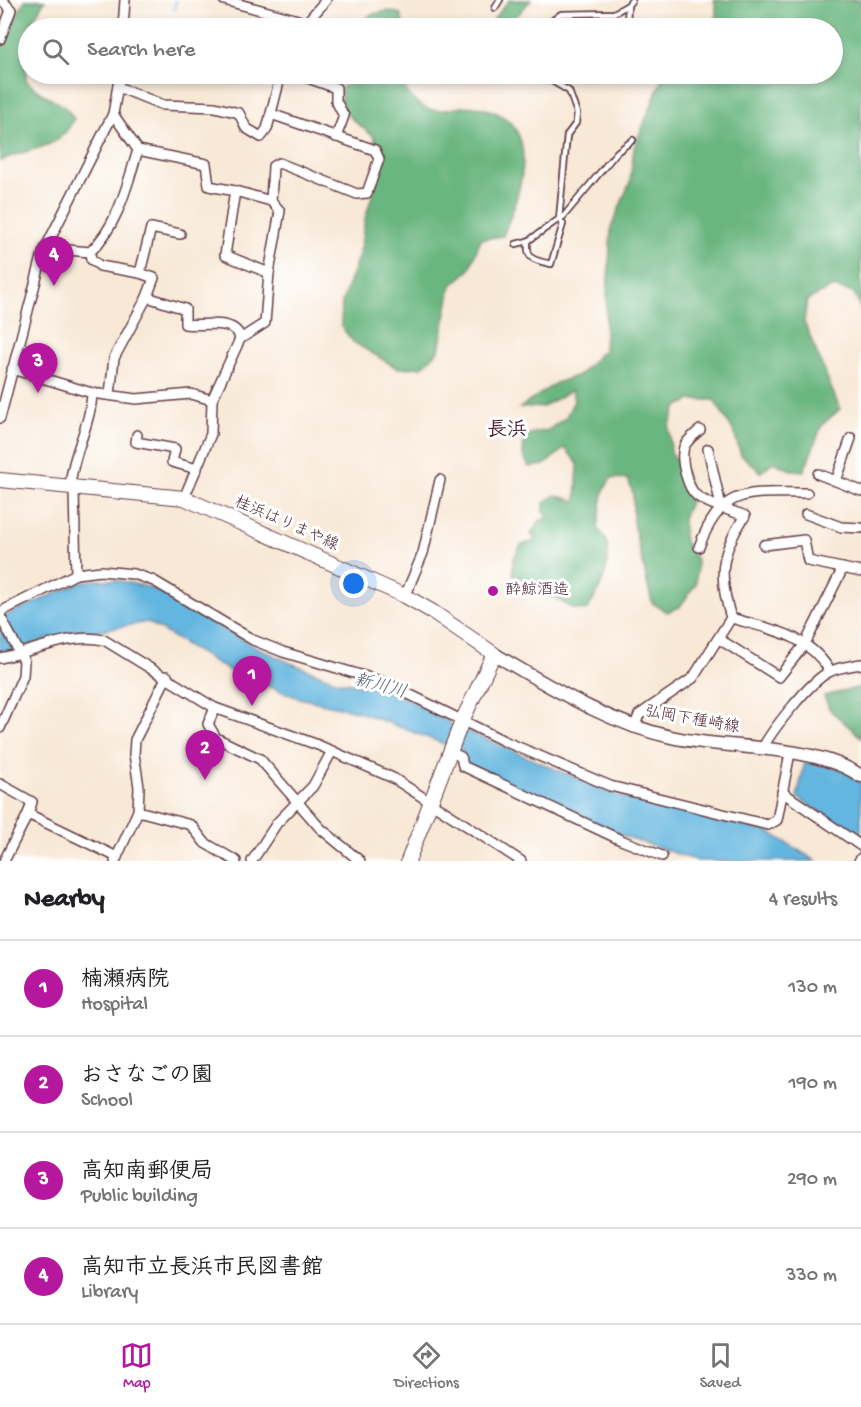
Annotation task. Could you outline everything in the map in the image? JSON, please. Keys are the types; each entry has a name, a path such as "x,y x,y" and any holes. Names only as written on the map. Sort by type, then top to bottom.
{"main road":[{"name":"桂浜はりまや線","path":"0,480 184,498 405,596 434,612 494,654"},
{"path":"408,861 432,805 461,723 494,654"},
{"name":"弘岡下種崎線","path":"494,654 592,710 633,728 673,737 832,760 861,776"}],"street":[{"path":"0,39 11,10 2,0"},
{"path":"124,18 125,0"},
{"path":"224,0 291,18"},
{"path":"311,18 326,0"},
{"path":"0,418 4,388 12,369 43,253 113,114 118,84"},
{"path":"118,87 163,105 215,107 239,113 246,128 261,137 267,129 278,84"},
{"path":"325,84 336,88 336,101 344,116 336,137"},
{"path":"113,114 138,150 206,164 209,186 271,201 280,211 281,221 269,273 265,323 240,339 212,400 211,434 184,498"},
{"path":"271,114 375,150 379,159 367,193 357,194 279,163 273,166 271,201"},
{"path":"110,394 114,358 147,297 154,278 140,273 100,266 91,259 90,252 112,224 138,150"},
{"path":"235,191 225,255 269,273"},
{"path":"140,273 151,228 180,234"},
{"path":"43,253 46,255 56,250 90,252"},
{"path":"147,297 185,309 185,324 221,324 238,333 241,336 240,339"},
{"path":"12,369 92,393 136,399 191,394 212,400"},
{"path":"76,574 74,491 70,487 80,439 92,410 92,393"},
{"path":"633,728 639,715 693,678 730,618 722,559 732,536 745,516 698,496 691,488 682,461 683,448 689,439 700,430"},
{"path":"137,435 136,442 175,449 172,462 197,470"},
{"path":"836,481 851,438"},
{"path":"708,449 721,507"},
{"path":"818,474 861,490"},
{"path":"405,596 423,553 440,480"},
{"path":"699,547 721,507 746,494 807,493"},
{"path":"806,514 841,526 861,528"},
{"path":"764,545 804,540 808,561 861,572"},
{"path":"719,639 779,677 806,644 843,568"},
{"path":"0,728 23,676 24,661 0,615 76,574 123,572 154,581 253,640 283,652 384,682 461,723 610,786 768,825 777,820 790,753"},
{"path":"730,618 782,632 806,644 815,649 830,671"},
{"path":"0,658 65,641 94,638 104,640 215,708 332,751 393,778 521,861"},
{"path":"762,749 768,738 812,684 830,671 861,664"},
{"path":"28,814 116,859 138,811 140,787 134,754 135,740 166,676"},
{"path":"215,708 207,724 216,738 260,759 320,828 360,861"},
{"path":"451,749 461,757 463,766 621,840 662,856"},
{"path":"252,861 277,823 314,786 332,751"},
{"path":"0,784 32,802 4,861"},
{"path":"782,792 861,846"},
{"path":"138,811 191,825 205,843 236,861"}],"lane":[{"path":"495,8 500,0"},
{"path":"556,18 561,14 614,13 630,3"},
{"path":"628,18 630,3"},
{"path":"528,241 527,252 530,257 551,264 563,224 559,219 567,135 576,123 577,113 569,91 557,84"},
{"path":"516,244 528,241 563,217 617,152 633,140"}],"green space":[{"path":"25,0 45,0 34,18 18,18 18,84 30,84 64,107 74,119 60,138 42,147 0,161 0,48"},
{"path":"509,0 531,0 515,18 495,18"},
{"path":"714,0 861,0 861,310 854,293 833,287 807,300 804,322 840,409 822,425 804,471 791,470 773,462 761,472 741,455 733,430 714,400 691,400 677,407 669,426 671,452 685,472 692,497 683,519 684,540 697,561 696,584 680,607 667,612 652,603 633,522 633,494 628,479 611,478 603,492 598,529 608,547 606,570 598,592 587,610 574,609 513,574 513,560 521,545 536,541 531,534 539,521 549,517 544,512 544,503 555,495 576,501 578,464 565,448 544,465 529,467 523,455 524,435 548,430 566,417 574,401 572,390 543,407 520,408 556,383 579,375 604,350 611,228 630,182 634,148 660,84 843,84 843,18 715,18"},
{"path":"388,11 401,14 402,18 366,18 372,14"},
{"path":"348,84 403,84 415,101 432,110 466,106 499,114 513,126 521,141 523,159 521,179 503,236 481,239 469,270 451,286 439,350 422,367 397,368 353,342 341,326 342,302 360,252 365,219 385,153 374,147 375,137 355,122 345,110 342,104 342,87"},
{"path":"861,687 861,737 830,710 824,696"}],"water":[{"path":"93,580 116,580 152,588 250,644 288,662 337,681 376,687 409,700 455,726 618,796 769,832 816,861 698,861 609,831 466,763 463,751 357,711 299,698 233,673 148,622 48,639 0,655 0,618 79,583"},
{"path":"805,762 842,769 861,783 861,840 797,797"}],"waterway":[{"path":"174,10 176,0"}],"place":[{"name":"高知市立長浜市民図書館","path":"54,286"},
{"name":"高知南郵便局","path":"38,393"},
{"name":"酔鯨酒造","path":"493,591"},
{"name":"楠瀬病院","path":"252,706"},
{"name":"おさなごの園","path":"205,780"}],"district":[{"name":"長浜","path":"507,431"}],"water label":[{"name":"新川川","path":"380,687"}]}
